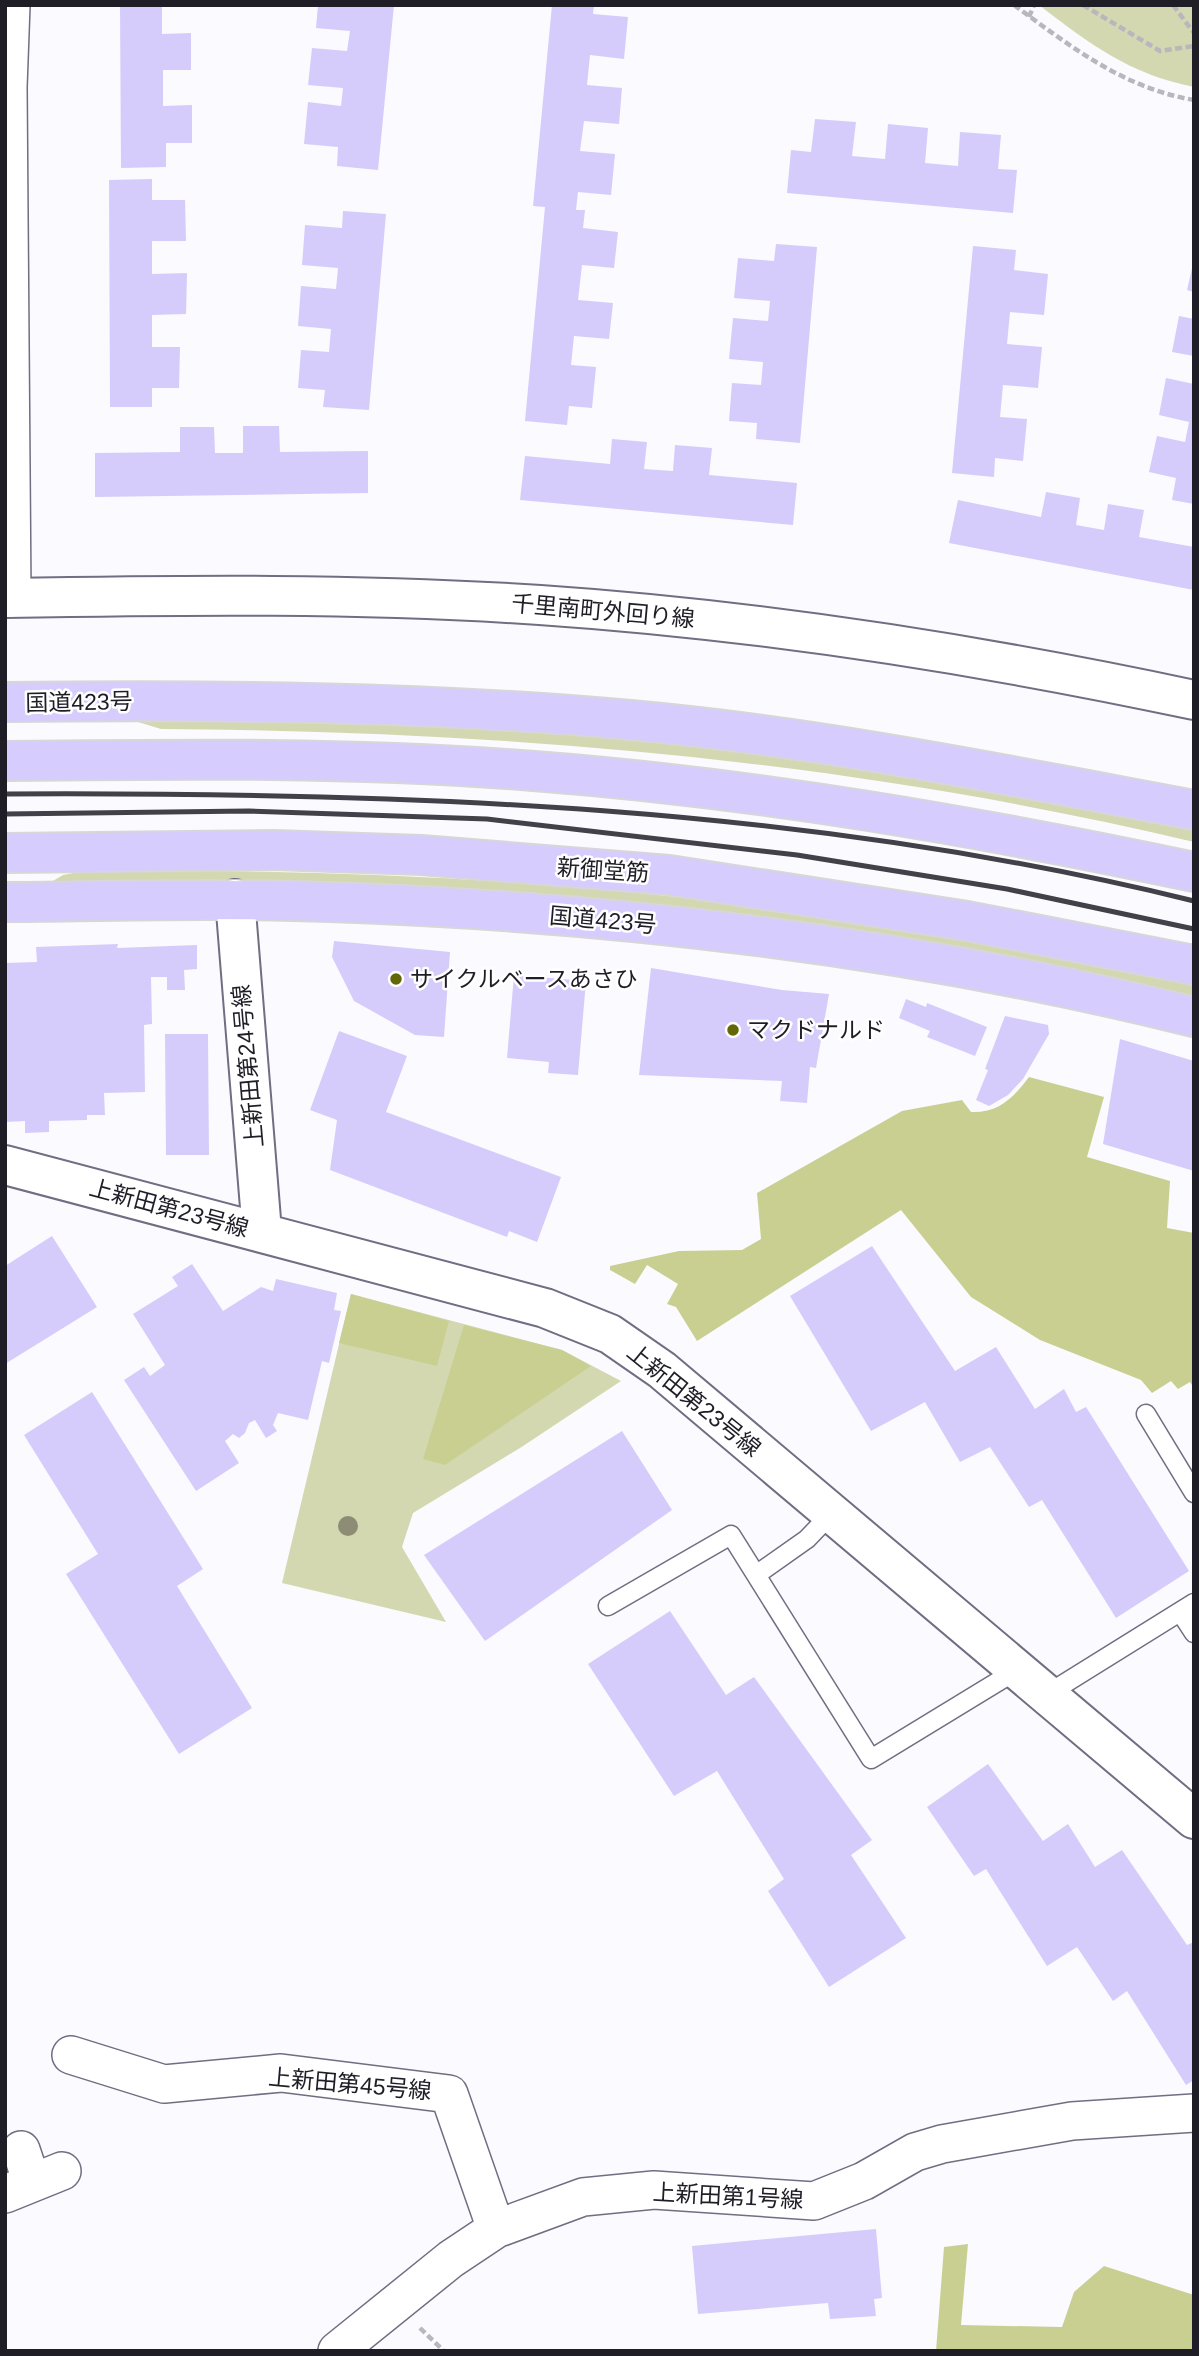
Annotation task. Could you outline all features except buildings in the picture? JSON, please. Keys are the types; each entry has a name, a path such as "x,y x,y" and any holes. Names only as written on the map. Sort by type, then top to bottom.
{"highway":[{"name":"国道423号","path":"5,702 250,700 389,704 632,720 873,750 1194,810"},
{"path":"5,761 284,760 535,771 676,784 874,810 970,826 1194,872"},
{"name":"新御堂筋","path":"5,853 274,850 421,855 669,875 967,921 1194,965"},
{"name":"国道423号","path":"5,902 235,899 532,913 760,937 971,970 1194,1017"}],"street":[{"path":"9,598 8,87 11,5"},
{"name":"千里南町外回り線","path":"9,598 321,596 481,601 635,613 764,626 922,648 1194,700"},
{"name":"上新田第24号線","path":"235,899 262,1232"},
{"name":"上新田第23号線","path":"5,1165 553,1310 595,1326 662,1370 1194,1819"},
{"name":"上新田第45号線","path":"63,2051 164,2084 281,2073 449,2094 496,2229"},
{"name":"上新田第1号線","path":"337,2351 451,2259 496,2229 547,2208 603,2194 654,2190 814,2201 864,2181 915,2152 942,2144 1072,2121 1194,2113"}],"lane":[{"path":"1146,1414 1194,1493"},
{"path":"756,1575 807,1539 831,1514"},
{"path":"608,1606 731,1535 871,1759 1017,1670"},
{"path":"1046,1695 1187,1608 1194,1633"}],"path":[{"path":"1014,5 1116,75 1194,100"},
{"path":"1030,17 1034,5"},
{"path":"1083,5 1160,51 1194,46"},
{"path":"1173,5 1194,33"}],"green space":[{"path":"1039,5 1194,5 1194,87 1150,74 1111,56"},
{"path":"316,717 637,739 829,761 1194,829 1194,842 1067,814 938,790 810,771 551,744 291,731 161,729 125,718"},
{"path":"84,871 386,875 587,888 687,898 887,925 1031,951 1194,986 1194,1000 1108,978 46,885 63,875"},
{"path":"1029,1077 1104,1097 1087,1157 1170,1181 1167,1228 1194,1233 1194,1388 1190,1382 1178,1389 1171,1381 1152,1393 1141,1380 1040,1340 971,1297 901,1210 697,1341 676,1307 667,1304 678,1284 647,1265 635,1284 610,1270 610,1266 679,1251 742,1250 761,1239 757,1193 902,1111 962,1100 971,1112 990,1110 1011,1098"},
{"path":"351,1294 562,1350 621,1381 520,1448 413,1513 402,1547 446,1622 282,1583"},
{"path":"351,1294 449,1321 437,1366 339,1343"},
{"path":"464,1325 562,1350 591,1366 445,1465 423,1459"},
{"path":"968,2244 961,2325 1062,2327 1074,2292 1104,2266 1194,2295 1194,2351 936,2351 944,2247"}],"railway":[{"path":"5,794 304,796 454,802 752,824 900,844 1048,869 1194,901"},
{"path":"5,814 249,811 487,819 797,855 1007,889 1194,929"}],"place":[{"name":"サイクルベースあさひ","path":"396,979"},
{"name":"マクドナルド","path":"733,1030"}]}
